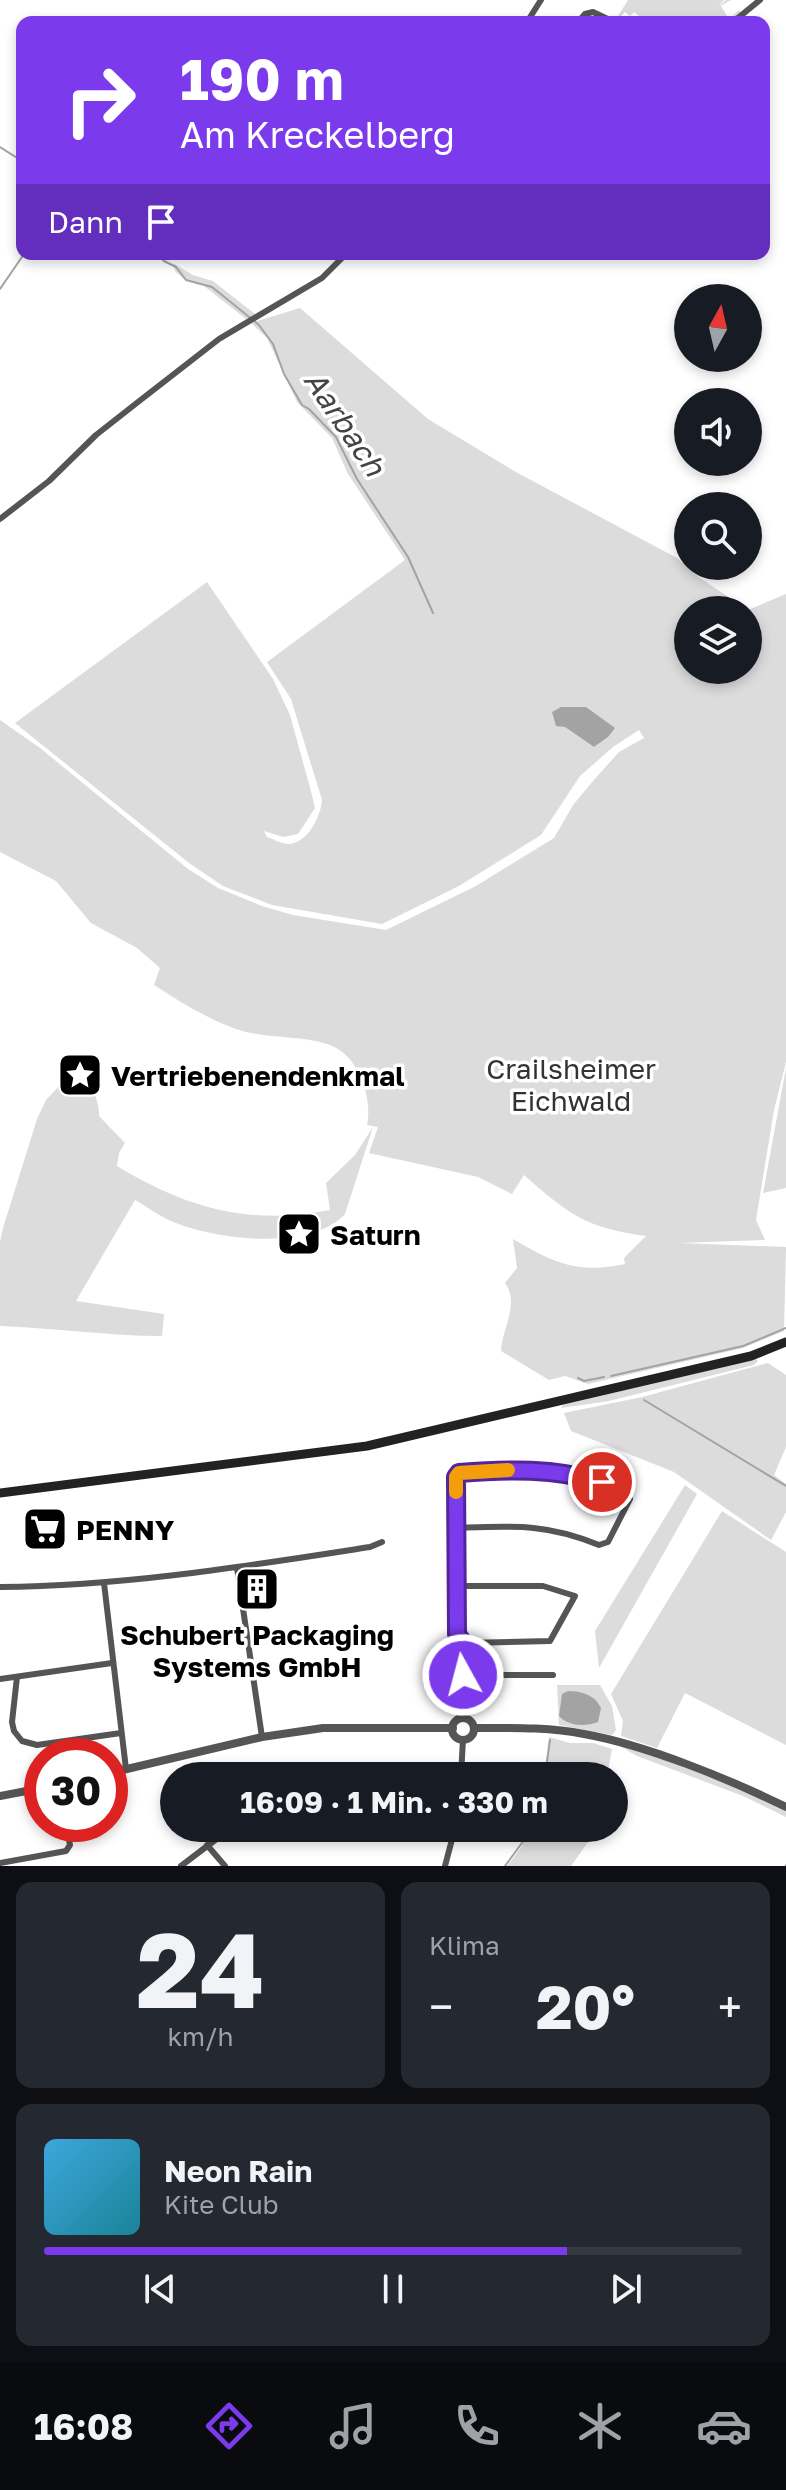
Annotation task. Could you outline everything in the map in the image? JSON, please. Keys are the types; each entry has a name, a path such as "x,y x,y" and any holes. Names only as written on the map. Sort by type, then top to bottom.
{"main road":[{"path":"0,1493 367,1446 751,1356 786,1342"}],"street":[{"path":"740,16 760,0"},
{"path":"583,16 593,12 601,16"},
{"path":"0,519 49,481 96,435 219,339 322,278 340,260"},
{"path":"456,1528 537,1527 569,1533 599,1545 608,1542 630,1499 602,1482 568,1472 459,1473 456,1477 456,1528 457,1634 463,1643 463,1718"},
{"path":"0,1587 104,1583 237,1568 370,1547 382,1542"},
{"path":"237,1568 262,1737"},
{"path":"104,1583 122,1738"},
{"path":"457,1586 543,1586 575,1596 550,1641 463,1643"},
{"path":"0,1679 112,1663"},
{"path":"463,1675 553,1675"},
{"path":"17,1677 12,1722 14,1731 22,1741 37,1745 121,1733"},
{"path":"463,1718 471,1722 474,1728 472,1735 463,1739 456,1737 453,1728 455,1722 463,1718"},
{"path":"128,1769 262,1737 323,1728 453,1728"},
{"path":"474,1728 557,1730 617,1741 751,1790 786,1807"},
{"path":"462,1762 463,1739"},
{"path":"0,1796 24,1791"},
{"path":"0,1863 66,1851 69,1842"},
{"path":"181,1866 211,1842"},
{"path":"445,1866 451,1842"},
{"path":"207,1845 225,1866"}],"green space":[{"path":"628,0 724,0 718,7 731,0 721,6 727,16 639,16 634,12 630,16 625,12 618,16"},
{"path":"173,263 193,275 213,281 255,314 246,319 204,286 185,280 175,271"},
{"name":"Crailsheimer Eichwald","path":"300,308 428,419 514,471 674,556 674,580 703,580 727,596 674,596 674,684 762,684 762,604 786,594 786,1062 774,1110 756,1220 765,1240 678,1243 786,1247 784,1331 743,1348 588,1384 565,1376 549,1380 501,1351 511,1307 505,1283 517,1268 513,1239 554,1260 593,1268 625,1264 624,1258 646,1236 608,1229 579,1217 524,1175 512,1194 478,1177 369,1153 378,1127 367,1125 368,1102 361,1077 338,1049 316,1041 236,1029 183,1003 154,985 160,968 137,948 91,923 56,881 0,852 0,720 40,748 188,869 218,888 293,915 386,930 476,886 554,838 573,805 619,752 644,738 639,730 613,747 580,776 541,835 459,886 382,924 272,905 223,886 189,863 15,723 207,582 273,679 290,715 315,808 298,834 283,837 264,831 267,837 287,844 301,840 312,828 322,800 291,699 267,662 405,560 348,474 332,438 297,402 267,338 251,323","holes":["561,707 586,707 608,737 594,747 565,727"]},
{"path":"75,1061 95,1094 99,1116 125,1143 117,1166 168,1193 219,1210 273,1216 330,1210 326,1183 355,1155 373,1127 345,1214 329,1226 309,1234 259,1239 233,1237 185,1226 135,1200 76,1301 164,1314 162,1336 0,1326 0,1242 3,1228 37,1119 46,1100 63,1082"},
{"path":"786,1068 786,1188 763,1193"},
{"path":"756,1358 758,1361 754,1365 609,1401 561,1408 563,1405"},
{"path":"768,1363 786,1375 786,1447 774,1475 786,1484 786,1512 771,1540 674,1472 571,1431 564,1413 642,1397"},
{"path":"685,1485 697,1494 599,1668 595,1631"},
{"path":"722,1511 786,1552 786,1745 685,1693 657,1748 621,1736 623,1721 611,1694"},
{"path":"557,1685 600,1685 612,1706 616,1730 612,1735 559,1725"},
{"path":"549,1737 612,1749 610,1762 546,1762"},
{"path":"618,1745 681,1765 775,1805 786,1811 786,1817 743,1796 637,1756"},
{"path":"524,1842 588,1842 571,1866 507,1866"}],"shaded area":[{"path":"561,707 586,707 615,728 594,747 565,727 556,726 552,712"},
{"path":"568,1691 583,1693 595,1700 601,1708 598,1722 577,1725 559,1716 562,1694"}],"waterway":[{"name":"Aarbach","path":"0,147 16,157"},
{"path":"0,289 20,260"},
{"name":"Aarbach","path":"163,260 176,267 186,280 212,287 259,325 273,344 284,374 302,405 336,437 357,479 408,557 433,613"},
{"path":"611,1376 743,1346 786,1328"},
{"path":"578,1378 584,1381 604,1377"},
{"path":"644,1400 786,1486"},
{"path":"547,1762 550,1740"},
{"path":"505,1866 523,1842"}],"slow traffic":[{"path":"456,1492 459,1473 508,1470"}],"place":[{"name":"Vertriebenendenkmal","path":"80,1075"},
{"name":"Saturn","path":"299,1234"},
{"name":"PENNY","path":"45,1529"},
{"name":"Schubert Packaging Systems GmbH","path":"257,1589"}],"route":[{"path":"463,1675 463,1643 457,1634 456,1477 459,1473 482,1471 541,1470 568,1472 602,1482"}]}
